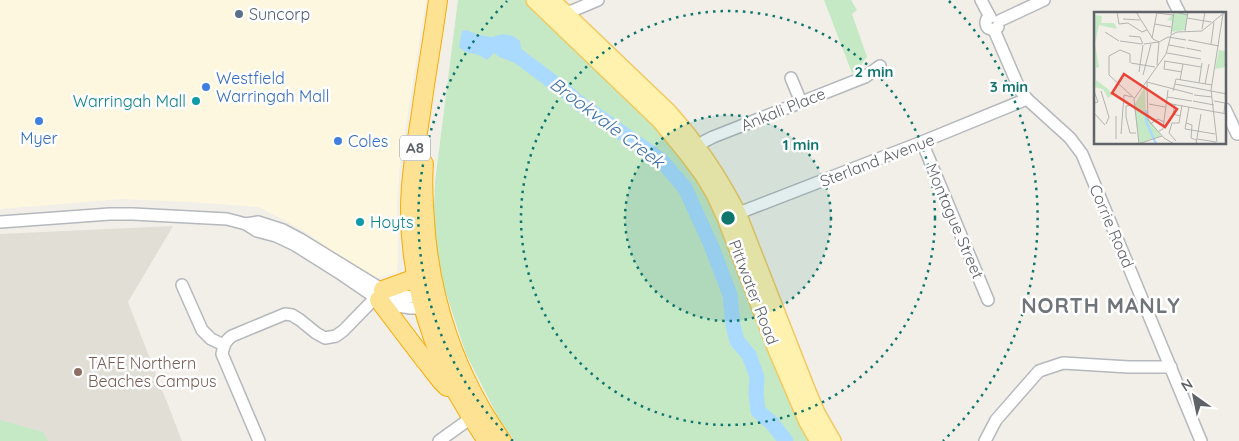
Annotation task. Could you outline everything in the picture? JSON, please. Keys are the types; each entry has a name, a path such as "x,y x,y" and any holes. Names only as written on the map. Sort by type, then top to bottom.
{"highway":[{"name":"A8","path":"438,0 411,187 411,232 416,278 429,301 479,407 502,441"},
{"name":"A8","path":"449,0 437,66 423,178 429,301 442,362 471,418 487,441"},
{"path":"416,278 379,296 442,382 461,399"}],"main road":[{"name":"Pittwater Road","path":"534,0 560,16 669,112 692,150 714,194 731,215 817,413 833,441"},
{"name":"Pittwater Road","path":"552,0 560,16"},
{"name":"Pittwater Road","path":"731,215 794,393 818,441"}],"street":[{"path":"560,16 598,0"},
{"name":"Corrie Road","path":"981,0 994,22 1018,87 1027,99 1070,138 1082,154 1201,441"},
{"path":"994,22 1044,0"},
{"path":"1174,0 1179,12"},
{"name":"Ankali Place","path":"692,150 713,137 865,76 880,66"},
{"path":"792,78 801,102"},
{"name":"Sterland Avenue","path":"731,215 922,142 1027,99"},
{"path":"1226,111 1238,134"},
{"name":"Montague Street","path":"922,142 988,300"},
{"path":"0,222 133,214 227,219 246,224 258,222 292,234 379,296 397,306 411,308 429,301"},
{"path":"182,284 202,330 211,339 224,345"},
{"path":"259,441 222,354 226,340 285,314 292,315 325,338 336,336 379,296"},
{"path":"986,441 996,420 1039,371 1063,363 1128,367 1171,367"},
{"path":"439,441 471,418"}],"shaded area":[{"name":"Westfield Warringah Mall","path":"0,0 426,0 400,162 397,203 397,272 378,278 360,272 304,231 259,207 121,199 0,209"},
{"name":"TAFE Northern Beaches Campus","path":"173,226 128,302 182,441 0,441 0,234"}],"green space":[{"path":"458,0 525,0 658,125 698,176 721,216 802,431 810,441 515,441 500,421 466,354 444,287 437,250 434,214 435,182"},
{"path":"824,0 851,0 857,10 852,14 867,57 860,67 852,73"},
{"path":"0,420 43,432 48,441 0,441"}],"water":[{"path":"466,30 492,37 502,34 513,36 520,41 522,53 520,62 497,52 487,60 479,55 466,52 459,47 462,31"}],"waterway":[{"name":"Brookvale Creek","path":"502,50 518,56 579,103 661,160 685,188 711,245 730,295 733,325 737,341 749,355 757,377 758,411 771,422 786,441"}],"place":[{"name":"Suncorp","path":"239,14"},
{"name":"Westfield Warringah Mall","path":"206,87"},
{"name":"Warringah Mall","path":"196,101"},
{"name":"Myer","path":"39,121"},
{"name":"Coles","path":"338,141"},
{"name":"Hoyts","path":"360,222"},
{"name":"TAFE Northern Beaches Campus","path":"78,372"}],"district":[{"name":"NORTH MANLY","path":"1101,306"}]}
